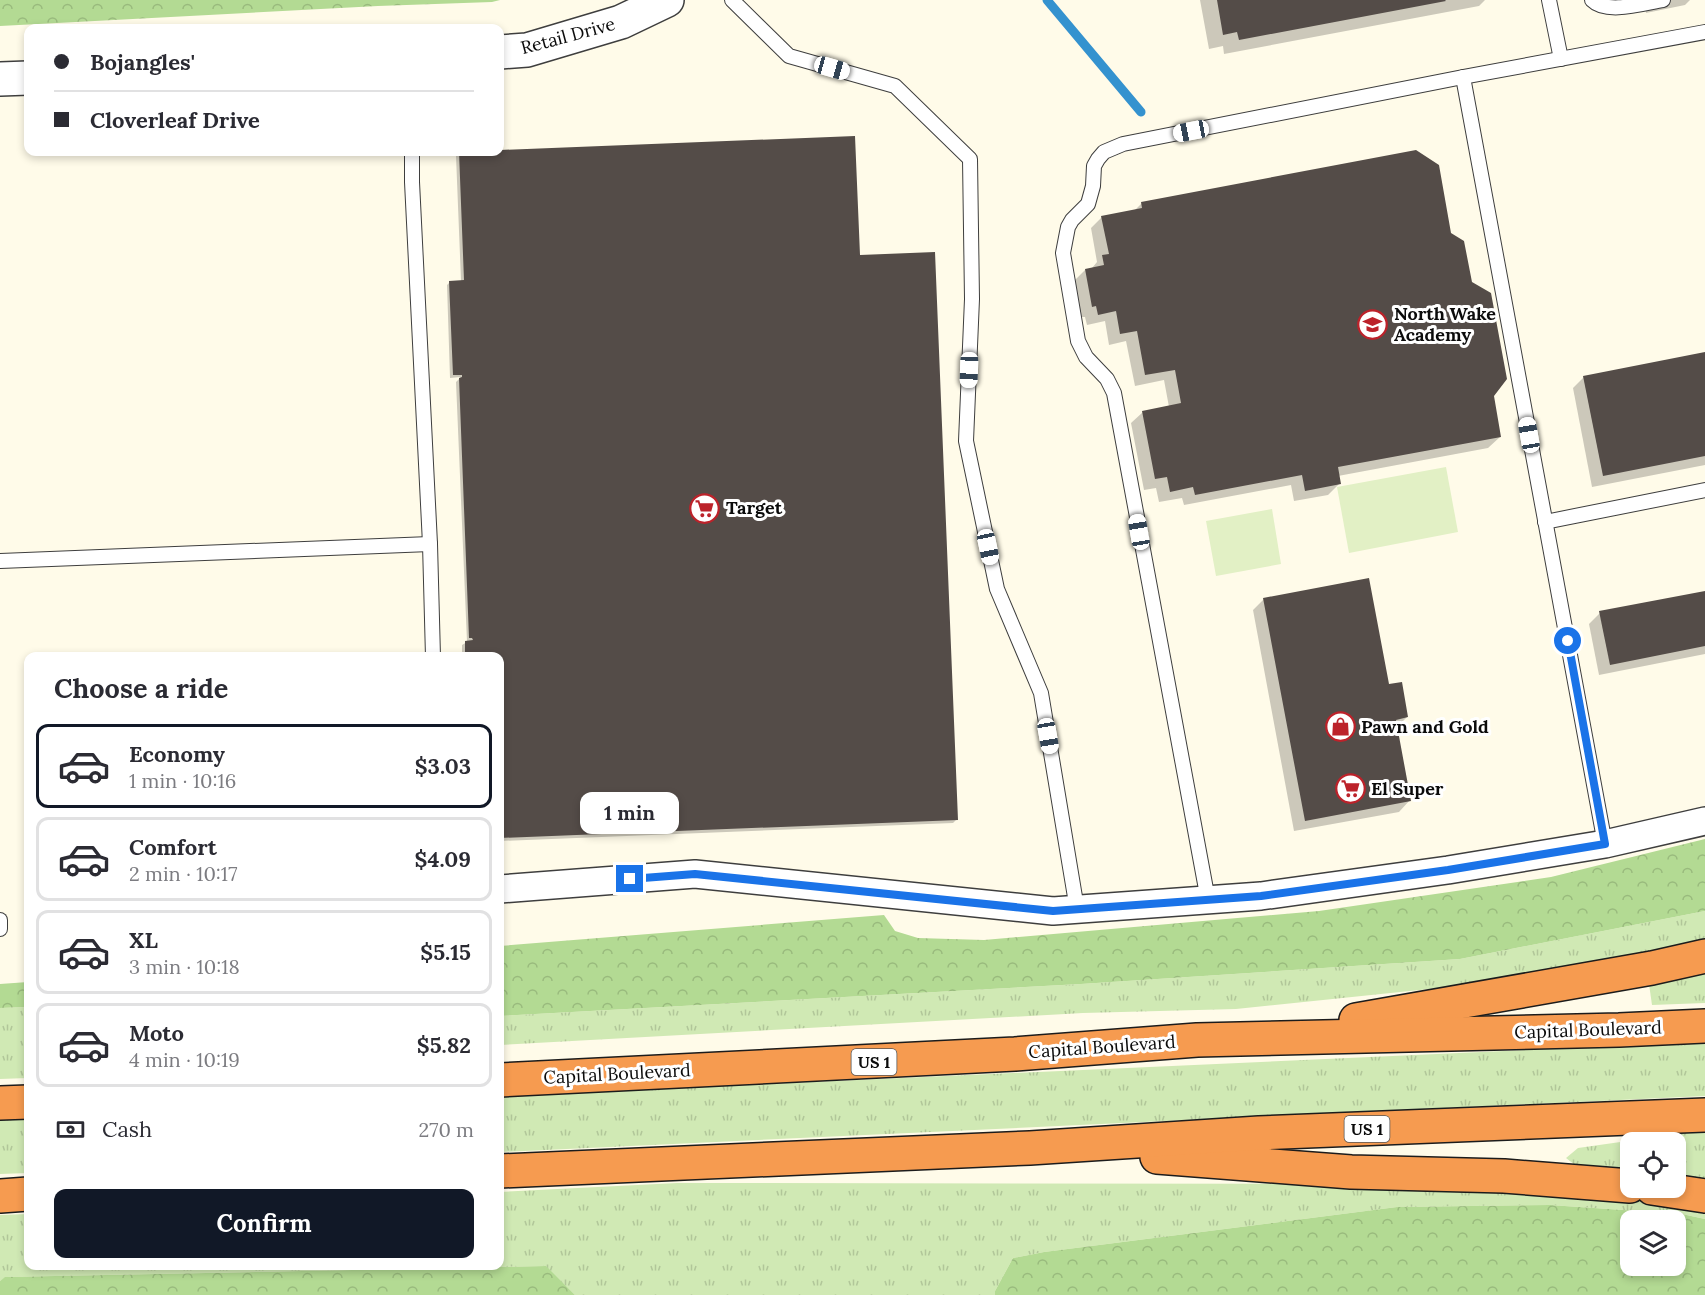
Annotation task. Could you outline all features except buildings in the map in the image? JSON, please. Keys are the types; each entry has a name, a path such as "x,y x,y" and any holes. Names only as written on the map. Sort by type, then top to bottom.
{"highway":[{"path":"1248,1039 1652,968 1705,956"},
{"name":"Capital Boulevard","path":"504,1080 945,1058 1197,1040 1705,1026"},
{"path":"0,1103 24,1102"},
{"name":"US 1","path":"504,1171 1030,1148 1270,1133 1705,1115"},
{"path":"1030,1148 1351,1172 1504,1176 1620,1185"},
{"path":"1686,1193 1705,1196"},
{"path":"0,1196 24,1194"}],"street":[{"name":"Retail Drive","path":"504,52 527,50 621,22 667,0"},
{"path":"0,79 24,78"},
{"path":"504,889 695,874 1053,911 1261,896 1413,875 1605,844 1705,821"}],"lane":[{"path":"732,0 789,56 895,86 970,159 972,300 966,441 997,589 1041,693 1077,909"},
{"path":"1549,0 1561,59"},
{"path":"1592,0 1609,8 1663,0"},
{"path":"1208,900 1114,393 1107,379 1086,357 1078,341 1064,262 1063,253 1068,227 1088,204 1092,195 1094,166 1098,159 1113,147 1463,77 1705,32"},
{"path":"1463,77 1605,844"},
{"path":"412,156 433,652"},
{"path":"1545,522 1705,490"},
{"path":"0,561 429,544"},
{"path":"0,920 0,929"}],"green space":[{"path":"0,0 500,0 492,2 0,26"},
{"path":"1446,467 1458,532 1349,553 1337,487"},
{"path":"1272,509 1281,564 1216,576 1206,521"},
{"path":"1705,839 1705,911 1460,959 1081,984 504,1016 504,946 884,915 895,931 918,938 984,940 1319,911 1551,877"},
{"path":"1705,911 1705,942 1487,983 1236,1009 1083,1013 504,1045 504,1016 1081,984 1460,959"},
{"path":"1705,971 1705,1003 1652,1005 1649,984"},
{"path":"24,982 24,1007 0,1008 0,984"},
{"path":"24,1007 24,1078 0,1079 0,1008"},
{"path":"1705,1042 1705,1096 504,1152 504,1096"},
{"path":"24,1117 24,1173 0,1174 0,1118"},
{"path":"1705,1130 1705,1181 1686,1177 1686,1133"},
{"path":"1620,1142 1620,1171 1579,1168 1566,1158 1578,1148"},
{"path":"677,1183 1413,1184 1670,1200 1705,1206 1705,1219 1686,1215 1686,1210 1623,1210 1550,1205 1397,1207 1044,1252 1013,1258 995,1295 575,1295 545,1266 504,1267 504,1192"},
{"path":"1550,1205 1623,1210 1620,1210 1620,1276 1686,1276 1686,1215 1705,1219 1705,1295 995,1295 1013,1258 1044,1252 1397,1207"},
{"path":"24,1214 24,1270 349,1270 6,1277 0,1281 0,1215"},
{"path":"546,1266 575,1295 0,1295 0,1281 5,1277 349,1270 504,1270 504,1267"}],"waterway":[{"path":"1047,0 1141,112"}],"place":[{"name":"North Wake Academy","path":"1373,324"},
{"name":"Target","path":"705,508"},
{"name":"Pawn and Gold","path":"1340,727"},
{"name":"El Super","path":"1350,789"}],"route":[{"path":"630,879 695,874 1053,911 1261,896 1448,870 1605,844 1568,641"}]}
